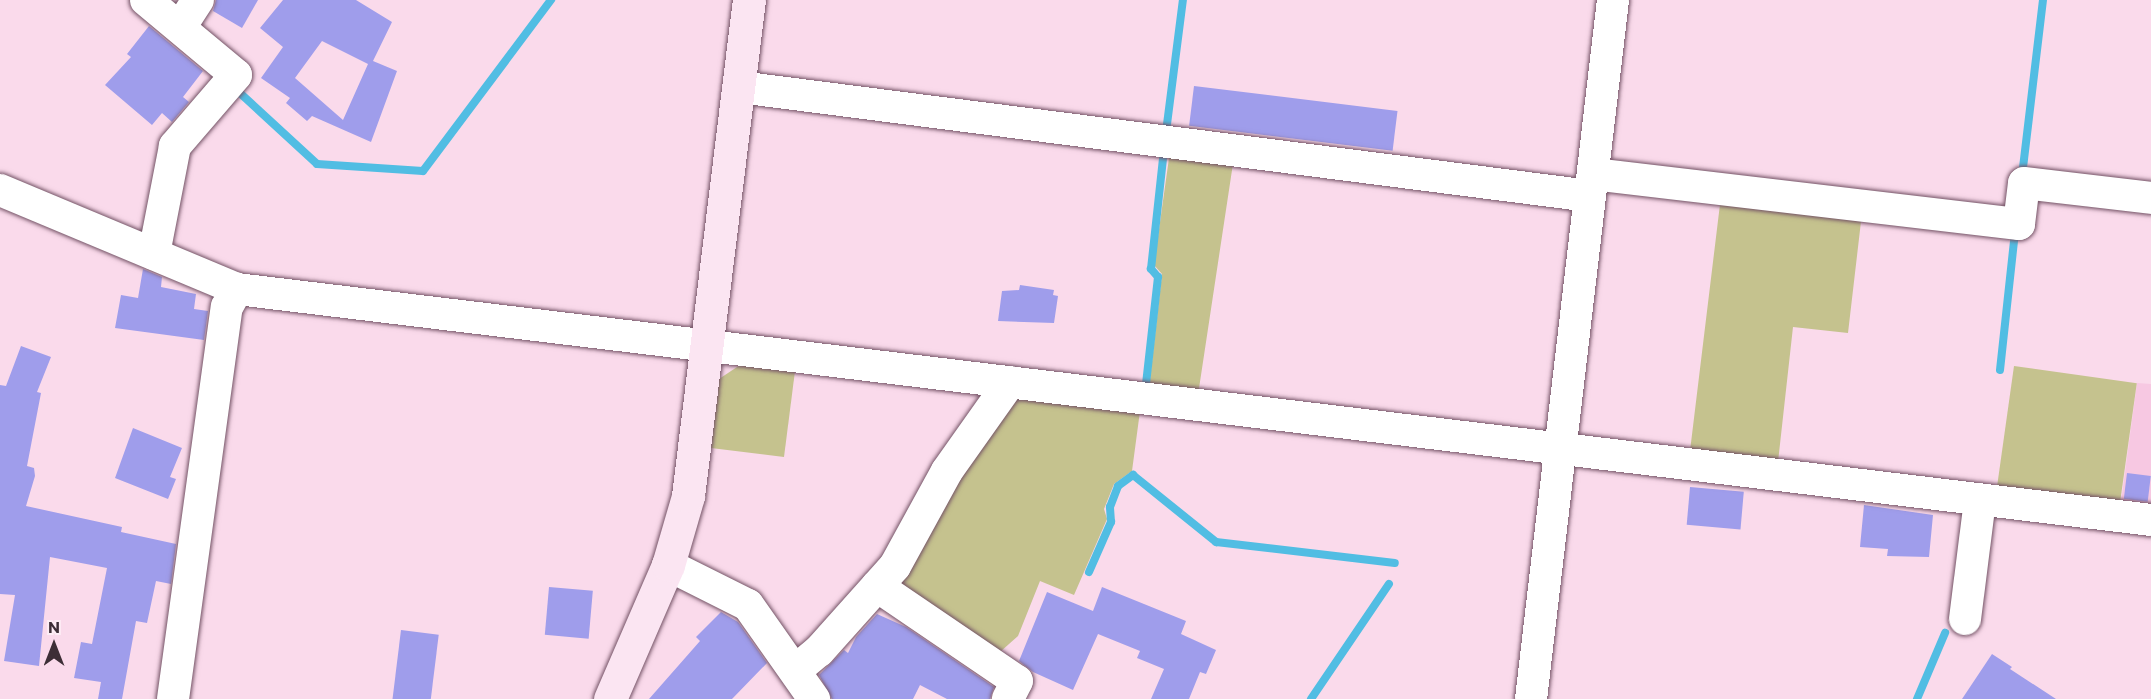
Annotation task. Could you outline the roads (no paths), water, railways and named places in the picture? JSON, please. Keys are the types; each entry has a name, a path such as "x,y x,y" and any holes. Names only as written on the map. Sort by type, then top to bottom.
{"street":[{"path":"146,0 181,26 236,75 175,146 154,254"},
{"path":"181,26 198,0"},
{"path":"610,699 668,565 688,496 709,346 749,0"},
{"path":"1531,699 1613,0"},
{"path":"739,87 1591,185 2019,224 2024,183 2151,198"},
{"path":"0,190 237,289 2151,520"},
{"path":"173,699 226,307 237,289"},
{"path":"796,670 819,651 895,566 947,471 1010,382"},
{"path":"1965,619 1980,500"},
{"path":"668,565 748,605 796,670 814,699"},
{"path":"878,586 1017,681 1008,699"}],"waterway":[{"path":"241,94 317,164 423,171 551,0"},
{"path":"1166,132 1183,0"},
{"path":"2022,176 2043,0"},
{"path":"1146,384 1158,277 1151,269 1164,149"},
{"path":"2000,370 2015,232"},
{"path":"1089,572 1111,522 1110,507 1118,486 1133,475 1216,542 1395,563"},
{"path":"1311,699 1389,584"},
{"path":"1917,699 1945,633"}]}
